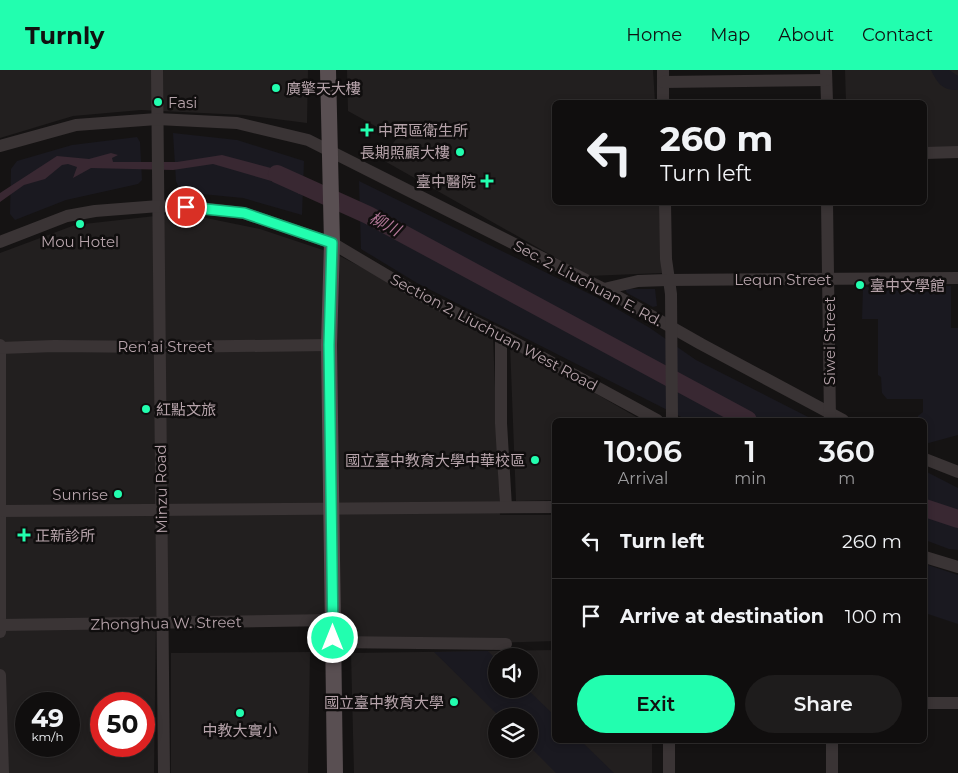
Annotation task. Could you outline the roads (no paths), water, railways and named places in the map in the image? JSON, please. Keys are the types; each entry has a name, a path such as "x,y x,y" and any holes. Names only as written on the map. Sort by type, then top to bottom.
{"main road":[{"path":"328,70 332,243 329,345 333,508 334,773"}],"street":[{"path":"157,70 157,119"},
{"path":"663,100 663,76 826,75 827,100"},
{"name":"Minzu Road","path":"157,119 164,773"},
{"name":"Sec. 2, Liuchuan E. Rd.","path":"0,146 76,125 157,119 237,123 308,140 604,289 830,417"},
{"path":"927,153 958,152"},
{"path":"665,205 668,280 671,294 672,415"},
{"name":"Siwei Street","path":"827,205 830,417"},
{"name":"Section 2, Liuchuan West Road","path":"0,242 67,216 95,211 158,206 244,213 332,243 418,294 501,335 653,418"},
{"name":"Lequn Street","path":"604,289 638,281 668,280 958,278"},
{"path":"501,335 502,423 506,507"},
{"name":"Ren’ai Street","path":"0,346 329,345"},
{"path":"0,346 0,632"},
{"path":"927,460 958,472"},
{"path":"1,511 552,507"},
{"path":"927,558 958,567"},
{"name":"Zhonghua W. Street","path":"0,625 333,620"},
{"path":"333,642 506,644"},
{"path":"0,675 3,773"},
{"path":"927,703 958,703"},
{"path":"669,743 669,773"},
{"path":"832,743 832,773"}],"waterway":[{"name":"柳川","path":"277,174 368,215 744,418"},
{"name":"柳川","path":"927,509 958,519"}],"place":[{"name":"廣擎天大樓","path":"276,88"},
{"name":"Fasi","path":"158,102"},
{"name":"中西區衛生所","path":"367,130"},
{"name":"長期照顧大樓","path":"460,152"},
{"name":"臺中醫院","path":"487,181"},
{"name":"Mou Hotel","path":"80,224"},
{"name":"臺中文學館","path":"860,285"},
{"name":"紅點文旅","path":"146,409"},
{"name":"國立臺中教育大學中華校區","path":"535,460"},
{"name":"Sunrise","path":"118,494"},
{"name":"正新診所","path":"24,535"},
{"name":"國立臺中教育大學","path":"454,702"},
{"name":"中教大實小","path":"240,713"}]}
